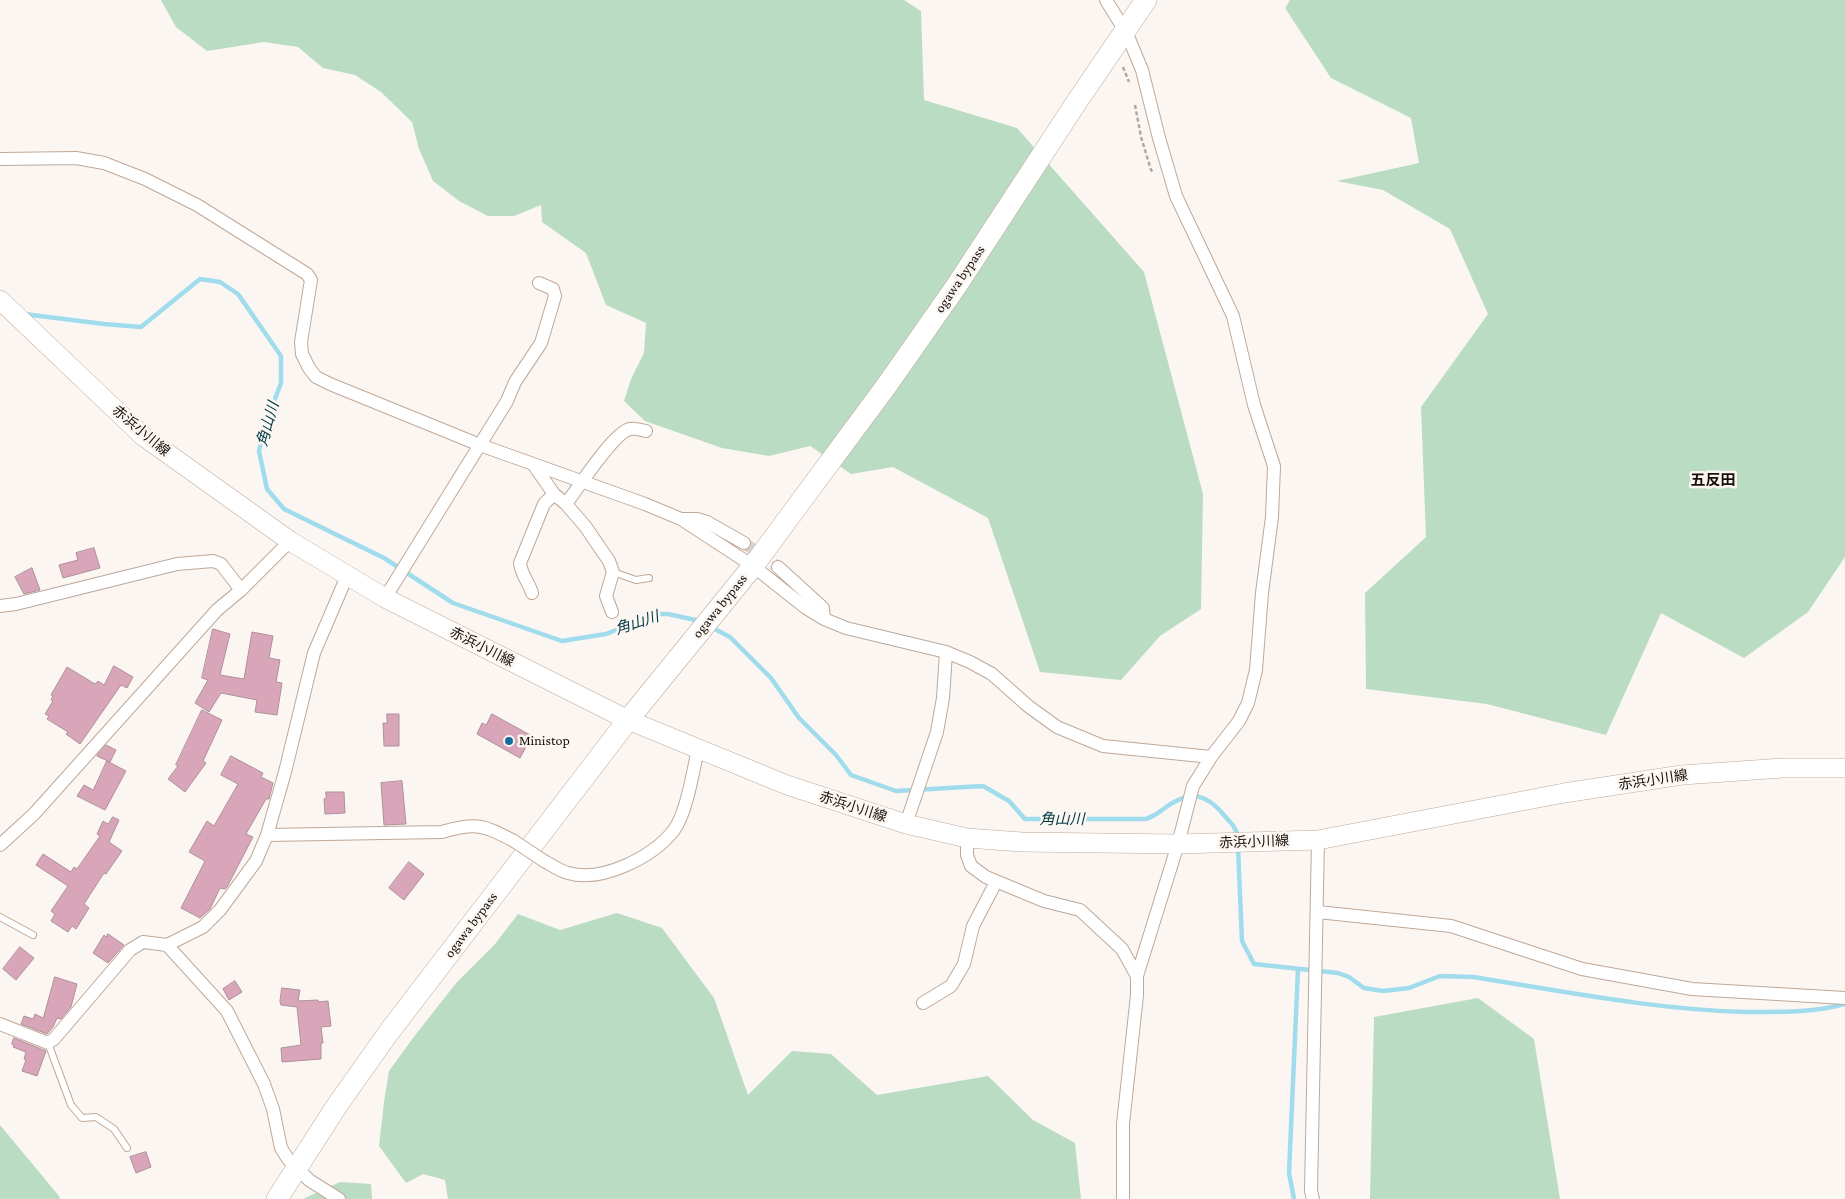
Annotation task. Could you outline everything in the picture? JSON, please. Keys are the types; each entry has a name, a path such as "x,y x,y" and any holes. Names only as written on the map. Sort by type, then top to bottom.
{"highway":[{"name":"ogawa bypass","path":"277,1199 336,1107 389,1032 628,720 753,566 887,385 1146,0"}],"main road":[{"name":"赤浜小川線","path":"0,300 144,436 290,541 347,576 390,590 628,720 787,785 906,824 967,838 1022,842 1178,844 1318,840 1564,793 1682,775 1783,768 1845,768"}],"street":[{"path":"1106,0 1128,34 1142,70 1158,138 1176,196 1233,316 1254,405 1274,466 1272,517 1262,594 1256,670 1248,703 1239,721 1211,757 1193,786 1178,844 1137,976 1137,995 1123,1124 1123,1199"},
{"path":"0,160 76,158 104,163 145,179 197,205 308,274 311,280 301,342 302,354 316,377 354,395 480,445 645,504 681,519 753,566 806,608 824,619 846,628 946,652 970,662 992,674 1028,706 1057,727 1103,746 1211,757"},
{"path":"390,590 507,401 515,382 542,343 555,296 553,289 539,282"},
{"path":"566,504 610,445 621,434 630,429 646,431"},
{"path":"533,464 554,494 566,504 609,560 613,572 606,596 612,612"},
{"path":"532,593 521,571 520,563 544,504 554,494"},
{"path":"681,519 697,519 707,522 744,543"},
{"path":"0,845 34,814 217,610 241,590 290,541"},
{"path":"0,606 16,604 177,564 213,561 221,564 241,590"},
{"path":"778,567 823,608 824,619"},
{"path":"0,1024 48,1043 61,1031 130,950 143,942 167,945 203,927 220,910 256,861 267,835 285,772 314,653 347,576"},
{"path":"906,824 937,732 943,698 946,652"},
{"path":"267,835 442,832 466,826 480,826 514,841 544,861 567,873 596,875 617,869 648,854 674,830 681,815 698,749"},
{"path":"967,838 971,866 996,882 1044,901 1080,910 1122,949 1137,976"},
{"path":"1313,1199 1318,840"},
{"path":"923,1003 951,986 964,964 973,926 996,882"},
{"path":"1318,912 1451,926 1582,969 1692,989 1845,998"},
{"path":"167,945 227,1011 264,1084 273,1109 281,1148 296,1168 309,1180 339,1199"}],"lane":[{"path":"613,572 636,580 649,578"},
{"path":"0,918 33,935"},
{"path":"48,1043 71,1105 82,1118 96,1117 114,1129 127,1148"}],"path":[{"path":"1121,63 1132,88"},
{"path":"1134,98 1141,137 1151,170 1157,176"}],"green space":[{"path":"161,0 904,0 921,11 924,100 1017,128 1144,272 1203,494 1201,609 1160,636 1121,680 1040,672 988,518 893,467 851,474 810,446 769,456 722,448 645,421 624,401 631,379 644,353 646,323 606,305 586,253 542,222 541,205 514,216 488,216 459,201 433,181 419,149 412,122 381,92 355,75 323,68 298,47 264,42 207,51 176,27"},
{"path":"1290,0 1845,0 1845,557 1808,612 1744,658 1661,613 1606,735 1487,704 1366,689 1365,593 1426,537 1421,407 1488,314 1450,229 1383,190 1337,181 1419,163 1411,118 1331,78 1285,8"},
{"path":"617,913 662,928 714,998 748,1095 792,1051 831,1054 877,1095 988,1076 1033,1120 1075,1143 1081,1199 448,1199 445,1180 423,1174 406,1183 379,1146 389,1071 416,1034 457,982 495,944 518,914 560,930"},
{"path":"1478,998 1534,1039 1560,1199 1370,1199 1374,1017"},
{"path":"0,1125 59,1196 60,1199 0,1199"},
{"path":"340,1182 371,1184 372,1199 303,1199"}],"building":[{"path":"94,548 100,568 63,578 59,565 78,560 76,553"},
{"path":"32,568 40,590 24,594 15,577"},
{"path":"213,629 230,634 220,675 244,679 252,632 273,636 269,658 280,660 276,682 282,683 277,715 255,712 257,700 221,693 209,712 195,703 208,680 202,678"},
{"path":"114,666 133,677 127,688 121,685 80,744 66,734 68,732 47,719 49,716 45,714 53,701 51,700 53,696 51,695 67,667 95,684 98,681 104,685"},
{"path":"202,710 222,720 203,761 206,763 185,792 168,779 178,766 176,765"},
{"path":"387,714 399,714 399,746 384,746 383,723 387,723"},
{"path":"492,714 532,736 520,758 477,734 482,723 486,725"},
{"path":"106,745 116,750 110,762 97,756"},
{"path":"231,756 263,773 261,777 273,783 269,799 266,799 246,834 253,837 227,887 225,889 220,888 210,909 200,918 181,908 205,861 189,852 207,821 214,826 238,784 221,775"},
{"path":"107,761 126,771 105,810 77,796 84,785 93,790"},
{"path":"402,781 406,824 384,825 381,783"},
{"path":"326,792 344,792 345,813 325,814 324,799 326,798"},
{"path":"113,817 119,820 109,842 122,851 106,874 104,873 84,904 89,908 76,929 72,926 68,932 51,921 55,914 51,911 68,886 36,865 43,854 71,872 74,867 77,869 100,836 97,834 103,821 108,824"},
{"path":"409,862 424,874 404,900 389,888"},
{"path":"108,934 124,945 108,963 93,953 104,935 106,937"},
{"path":"20,947 34,958 16,980 3,969"},
{"path":"55,977 77,984 71,1007 61,1019 57,1018 47,1034 21,1024 24,1016 33,1019 35,1014 43,1018"},
{"path":"235,981 242,992 229,1000 223,989"},
{"path":"282,988 300,990 298,1001 328,1001 331,1026 321,1027 323,1043 321,1043 321,1059 282,1062 281,1048 301,1045 297,1007 281,1005"},
{"path":"14,1038 46,1051 37,1076 22,1071 26,1060 24,1059 26,1052 13,1047"},
{"path":"146,1152 151,1167 136,1173 130,1157"}],"waterway":[{"name":"角山川","path":"24,314 141,327 200,279 220,282 238,294 281,356 281,383 264,428 259,451 267,489 284,509 384,558 453,603 562,641 606,634 656,614 668,614 700,621"},
{"name":"角山川","path":"711,627 730,637 771,678 799,718 836,755 851,775 896,791 983,786 1009,801 1025,819 1146,819 1185,797 1199,797 1218,808 1233,825 1238,838"},
{"path":"1238,848 1242,941 1254,964 1338,973 1349,977 1364,988 1383,991 1409,988 1440,976 1473,977 1678,1008 1747,1012 1796,1011 1821,1009 1845,1004"},
{"path":"1294,1199 1289,1173 1298,969"}],"tunnel":[{"path":"744,543 778,567"}],"place":[{"name":"Ministop","path":"509,741"}],"district":[{"name":"五反田","path":"1713,480"}]}
